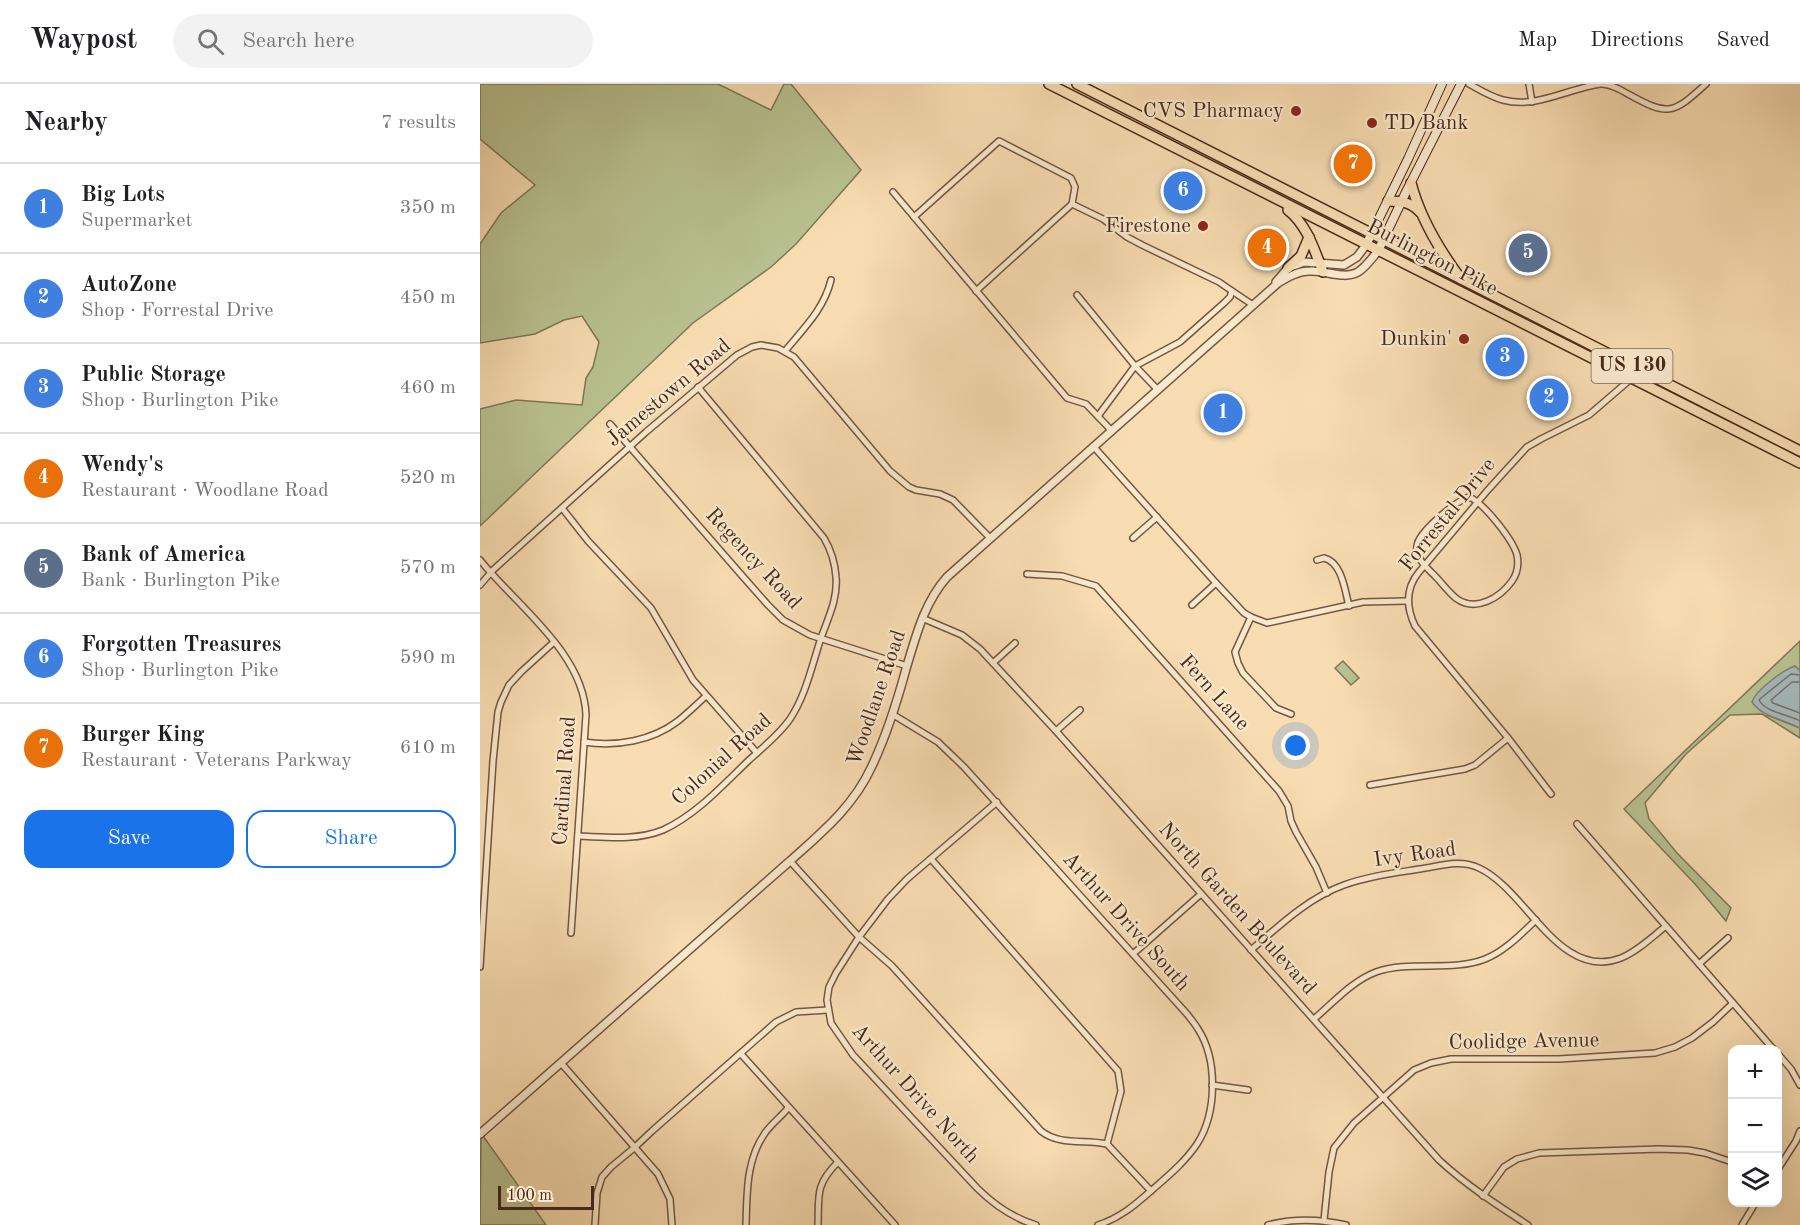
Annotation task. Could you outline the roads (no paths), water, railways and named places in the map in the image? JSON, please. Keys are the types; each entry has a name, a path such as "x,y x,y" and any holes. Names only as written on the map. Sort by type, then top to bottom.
{"highway":[{"name":"Burlington Pike","path":"1049,84 1800,463"},
{"name":"Burlington Pike","path":"1077,84 1800,451"},
{"path":"1411,183 1424,216 1449,263 1463,281"},
{"path":"1275,198 1300,222 1309,237 1321,268"},
{"path":"1388,201 1401,201 1416,207 1424,216"},
{"path":"1288,268 1301,256 1309,237"}],"main road":[{"path":"1366,245 1442,84"},
{"path":"1378,251 1461,84"}],"street":[{"path":"1469,84 1501,100 1519,103 1532,102 1601,84 1612,85 1662,110 1675,108 1686,102 1706,84"},
{"path":"1529,84 1532,102"},
{"path":"914,217 999,141 1071,178 1075,187 1071,204 976,291"},
{"path":"893,192 1067,398 1086,404 1111,430"},
{"path":"1071,204 1103,219 1126,237 1219,282 1253,305"},
{"name":"Woodlane Road","path":"1269,290 1298,273 1344,265 1357,257 1366,245"},
{"name":"Woodlane Road","path":"480,1134 790,861 841,813 857,793 876,758 922,618 938,587 990,538 1253,305 1288,268 1304,261 1339,274 1356,273 1378,251"},
{"path":"831,280 821,307 786,351 800,363 890,471 902,482 916,490 940,494 954,500 990,538"},
{"path":"1098,416 1135,366 1180,342 1224,303 1232,291"},
{"path":"1077,296 1157,389"},
{"name":"Jamestown Road","path":"480,585 562,508 737,354 752,347 769,346 786,351"},
{"name":"Forrestal Drive","path":"1551,794 1508,738 1423,637 1410,617 1407,601 1411,583 1425,565 1527,447 1589,415 1632,378"},
{"name":"Colonial Road","path":"578,836 633,837 668,828 694,810 757,753 792,717 805,687 834,602 836,571 831,551 815,525 698,387"},
{"name":"Regency Road","path":"610,424 775,613 791,626 907,666"},
{"path":"1093,446 1216,583 1244,613 1251,617 1268,623 1363,602 1407,601"},
{"path":"1465,498 1472,498 1478,502 1507,536 1517,554 1518,561 1516,574 1509,585 1487,602 1480,604 1469,604 1457,599 1425,565 1417,550 1420,536 1465,498"},
{"path":"562,508 588,541 651,608 689,673 706,696 757,753"},
{"path":"1133,538 1157,517"},
{"path":"1317,560 1324,558 1333,562 1339,573 1349,606"},
{"name":"Cardinal Road","path":"480,560 554,642 572,667 582,690 586,707 571,933"},
{"name":"Fern Lane","path":"1027,574 1062,576 1096,586 1279,791 1288,806 1296,832 1327,892"},
{"path":"1192,605 1216,583"},
{"path":"1251,617 1235,652 1238,663 1243,673 1276,708 1291,714"},
{"name":"North Garden Boulevard","path":"922,618 962,635 980,649 1439,1160 1483,1196 1528,1225"},
{"path":"480,967 493,761 501,702 515,678 554,642"},
{"path":"993,663 1015,643"},
{"path":"584,742 616,743 648,736 671,726 706,696"},
{"path":"1056,731 1080,710"},
{"name":"Arthur Drive South","path":"892,714 938,742 964,767 1198,1029 1210,1062 1212,1085 1208,1120 1198,1143 1176,1169 1151,1191"},
{"path":"1370,785 1465,769 1474,765 1508,738"},
{"name":"Arthur Drive North","path":"997,802 894,892 859,937 832,979 827,1000 831,1023 853,1055 977,1188 1009,1214 1036,1225"},
{"path":"1577,824 1769,1045"},
{"path":"931,860 1118,1071 1121,1091 1107,1144"},
{"path":"790,861 859,937 892,966 1041,1131 1047,1136 1062,1140 1107,1144 1151,1191 1128,1211 1098,1225"},
{"name":"Ivy Road","path":"1251,950 1303,907 1327,892 1376,876 1461,863 1476,866 1496,878 1508,888 1555,941 1575,955 1598,961 1613,960 1628,954 1666,926"},
{"path":"1133,954 1201,894"},
{"path":"1314,1019 1357,981 1367,976 1398,967 1477,962 1504,948 1536,920"},
{"path":"1699,964 1728,938"},
{"name":"Coolidge Avenue","path":"1324,1220 1334,1148 1348,1129 1414,1070 1441,1060 1461,1058 1569,1058 1655,1053 1675,1047 1692,1038 1733,1003"},
{"path":"595,1225 597,1193 602,1178 611,1167 776,1022 803,1011 828,1010"},
{"path":"741,1054 895,1225"},
{"path":"1782,1059 1800,1085"},
{"path":"561,1063 658,1174 670,1199 672,1225"},
{"path":"1212,1085 1248,1090"},
{"path":"746,1225 748,1184 754,1152 770,1126 788,1108"},
{"path":"1782,1162 1800,1131"},
{"path":"1483,1196 1504,1167 1516,1159 1539,1153 1688,1150 1728,1161"},
{"path":"818,1225 821,1183 826,1173 838,1162"},
{"path":"1742,1225 1753,1207"},
{"path":"1268,1225 1301,1220 1324,1220 1346,1225"}],"water":[{"path":"1795,666 1800,671 1800,728 1762,712 1752,702 1770,681"}],"place":[{"name":"CVS Pharmacy","path":"1296,111"},
{"name":"TD Bank","path":"1372,123"},
{"name":"Burger King","path":"1353,164"},
{"name":"Forgotten Treasures","path":"1183,191"},
{"name":"Firestone","path":"1203,226"},
{"name":"Wendy's","path":"1267,248"},
{"name":"Bank of America","path":"1528,253"},
{"name":"Dunkin'","path":"1464,339"},
{"name":"Public Storage","path":"1505,357"},
{"name":"AutoZone","path":"1549,398"},
{"name":"Big Lots","path":"1223,413"}]}
